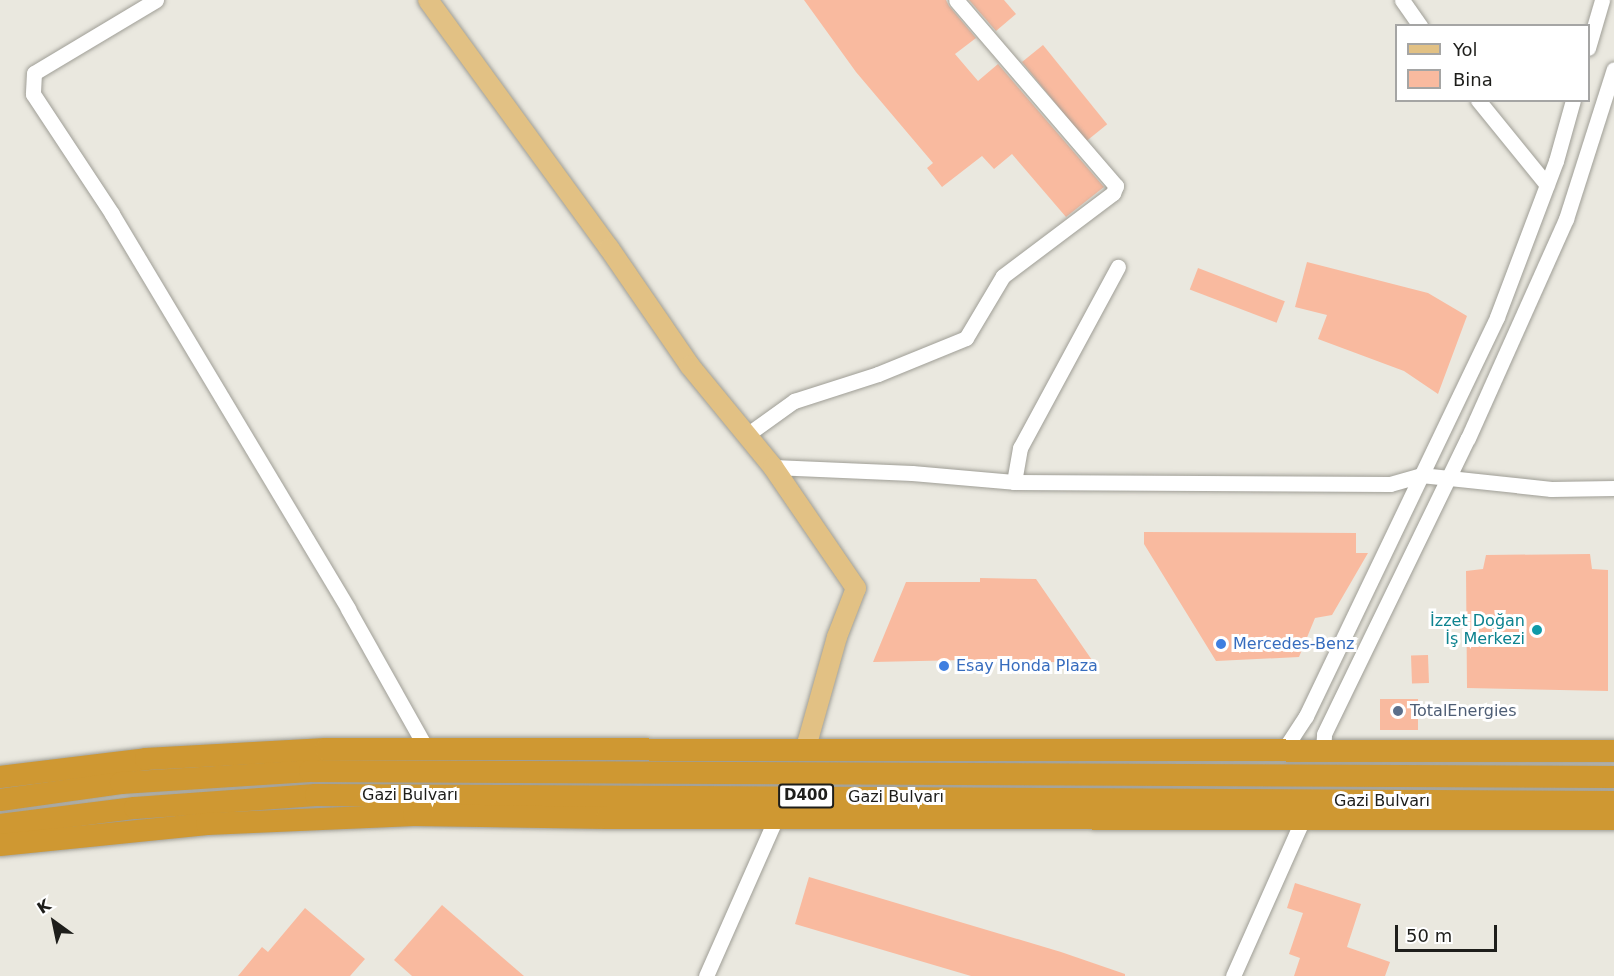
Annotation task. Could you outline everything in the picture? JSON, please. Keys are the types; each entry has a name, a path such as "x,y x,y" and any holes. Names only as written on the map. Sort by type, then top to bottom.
{"highway":[{"path":"0,777 146,759 326,749 1614,751"},
{"name":"Gazi Bulvarı","path":"0,800 121,783 310,771 1614,777"},
{"name":"Gazi Bulvarı","path":"0,825 135,808 316,795 1614,802"},
{"path":"0,845 207,824 414,815 776,819 1614,819"}],"main road":[{"path":"428,0 609,248 690,366 773,467 856,588 837,638 805,751"}],"street":[{"path":"156,0 34,74 33,94 112,214 348,609 426,748"},
{"path":"748,435 794,401 878,374 966,338 1003,276 1113,193 1116,186 956,0"},
{"path":"1402,0 1419,24"},
{"path":"1590,41 1602,0"},
{"path":"1323,750 1324,734 1449,477 1566,219 1614,69"},
{"path":"1480,102 1547,185"},
{"path":"1283,751 1306,716 1497,317 1547,185 1572,102"},
{"path":"1014,482 1020,448 1118,267"},
{"path":"773,467 912,473 1014,482 1390,484 1421,475 1551,489 1614,488"},
{"path":"706,976 776,819 778,796"},
{"path":"1233,976 1303,819"}],"building":[{"path":"804,0 946,0 976,38 955,54 978,81 998,64 1104,187 1066,217 1012,154 994,169 982,156 942,187 927,168 933,163 856,72"},
{"path":"969,0 1004,0 1016,14 996,31"},
{"path":"1043,45 1107,124 1086,141 1022,62"},
{"path":"1307,262 1428,293 1467,316 1438,394 1404,371 1318,339 1327,315 1295,307"},
{"path":"1198,268 1285,301 1277,323 1190,289"},
{"path":"1144,532 1356,533 1356,553 1368,553 1332,615 1315,618 1299,657 1216,661 1144,544"},
{"name":"İzzet Doğan İş Merkezi","path":"1590,554 1592,569 1608,570 1608,691 1467,688 1466,571 1483,569 1486,555"},
{"path":"980,578 1036,579 1094,663 965,660 873,662 906,582 980,582"},
{"path":"1428,655 1429,683 1412,684 1411,656"},
{"path":"1380,699 1418,699 1418,730 1380,730"},
{"path":"809,877 1061,952 1125,974 1125,976 971,976 795,924"},
{"path":"1295,883 1361,904 1347,947 1390,962 1385,976 1294,976 1300,958 1289,954 1303,913 1287,908"},
{"path":"442,905 524,976 412,976 394,960"},
{"path":"305,908 365,959 350,976 238,976 262,947 268,952"}],"place":[{"name":"İzzet Doğan İş Merkezi","path":"1537,630"},
{"name":"Mercedes-Benz","path":"1221,644"},
{"name":"Esay Honda Plaza","path":"944,666"},
{"name":"TotalEnergies","path":"1398,711"}]}
